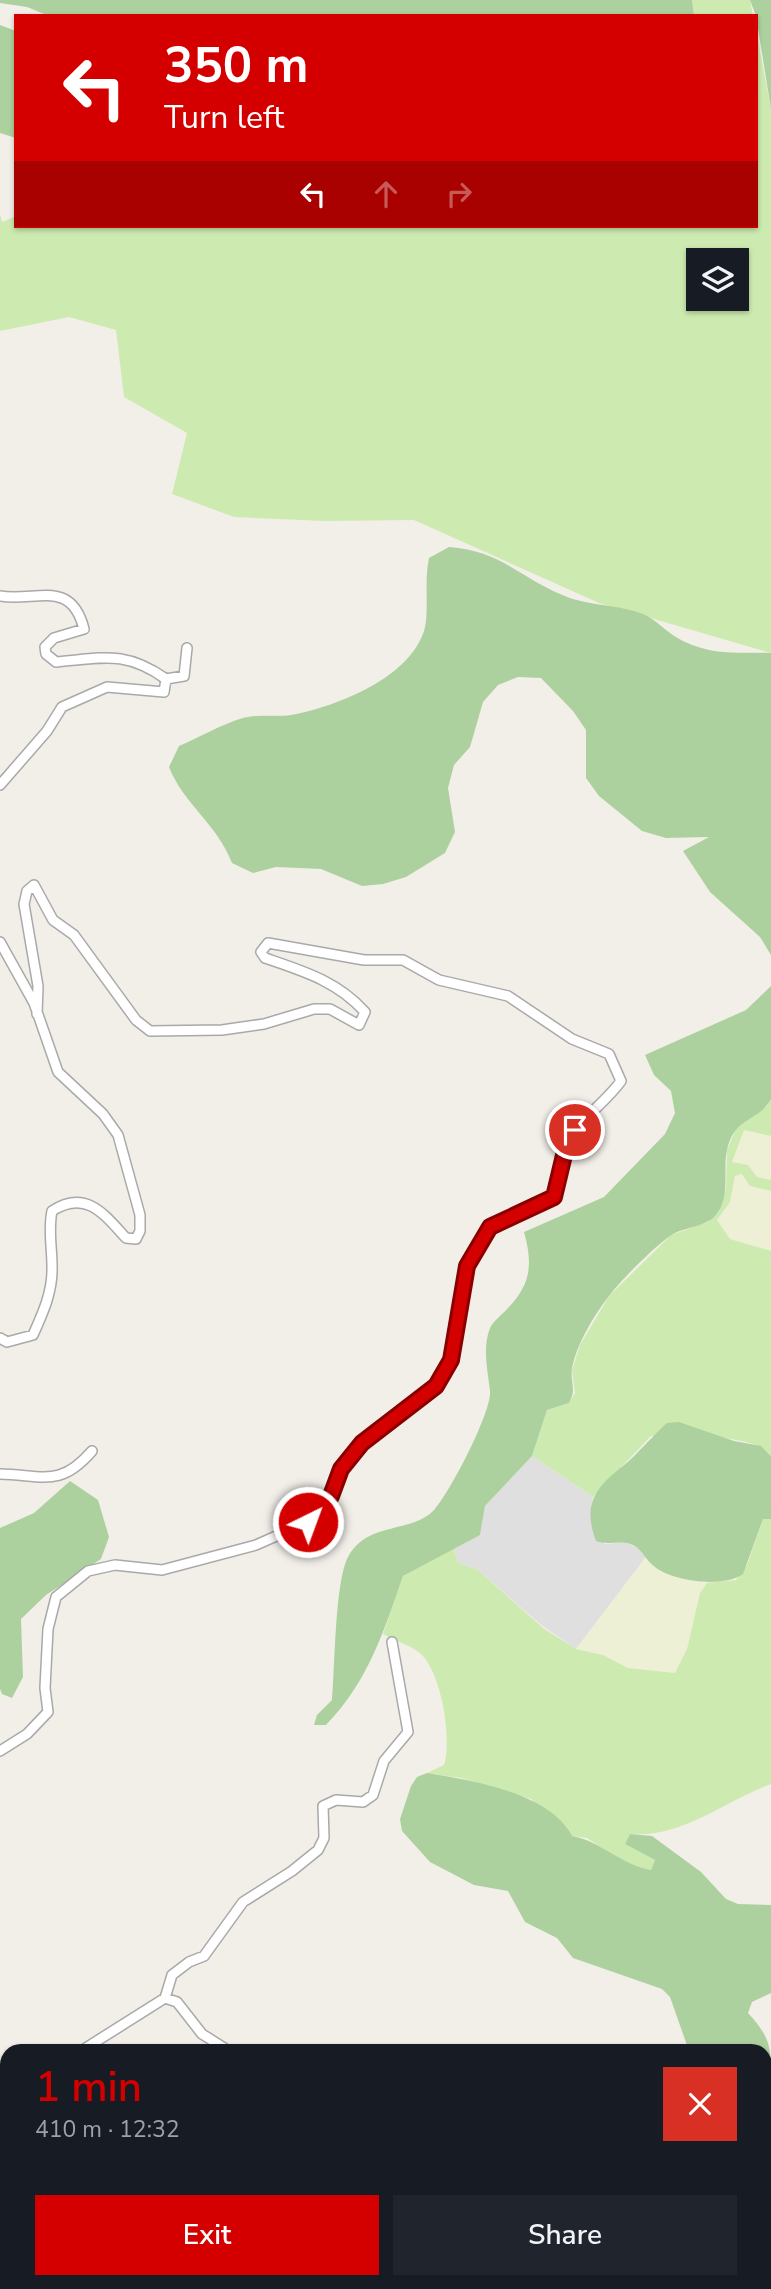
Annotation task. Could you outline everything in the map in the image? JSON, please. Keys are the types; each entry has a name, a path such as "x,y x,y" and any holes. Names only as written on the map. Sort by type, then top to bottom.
{"street":[{"path":"0,596 39,594 64,598 80,615 84,629 54,638 46,647 46,654 56,662 121,657 144,663 166,679 184,676 187,648"},
{"path":"0,785 47,731 62,707 107,687 164,692 166,679"},
{"path":"0,1751 27,1734 48,1712 48,1629 56,1597 88,1571 115,1564 162,1570 256,1545 308,1522 331,1496 341,1469 362,1443 436,1386 451,1360 467,1266 490,1227 554,1197 565,1151 575,1130 606,1101 621,1081 609,1054 572,1039 508,996 439,979 403,960 364,960 268,943 261,952 265,958 320,977 351,997 365,1012 359,1025 330,1009 314,1010 264,1024 222,1030 150,1031 136,1020 74,935 53,920 34,885 27,891 24,904 38,986 37,1014"},
{"path":"0,942 37,1014 58,1072 103,1114 118,1135 140,1215 140,1231 136,1239 126,1238 100,1210 85,1203 66,1202 52,1211 49,1229 53,1268 47,1306 33,1335 7,1342 0,1338"},
{"path":"0,1474 22,1477 63,1476 75,1471 92,1451"},
{"path":"92,2044 164,1998 172,1975 189,1962 204,1956 243,1902 292,1871 318,1850 324,1838 323,1806 336,1800 363,1802 373,1795 384,1761 408,1732 393,1642"},
{"path":"164,1998 177,2002 202,2034 218,2044"}],"shaded area":[{"path":"532,1456 593,1497 591,1506 605,1544 625,1542 641,1550 646,1557 576,1649 540,1624 478,1570 458,1563 453,1547 480,1535 485,1506"}],"green space":[{"path":"0,0 692,0 694,14 44,14 27,7 0,3"},
{"path":"692,0 750,0 753,14 694,14"},
{"path":"750,0 771,0 771,109 758,14 755,14"},
{"path":"0,25 14,30 14,137 0,133"},
{"path":"758,41 771,109 771,653 599,603 414,520 325,521 234,517 172,494 187,433 124,397 116,330 69,317 0,331 0,214 2,222 14,217 14,228 758,228"},
{"path":"449,547 482,553 570,598 643,614 694,646 726,652 771,653 771,955 760,937 710,892 683,851 709,837 666,838 642,831 599,796 586,778 586,730 573,711 541,678 518,677 498,685 483,702 470,747 454,765 448,788 455,832 445,853 406,877 383,884 362,886 321,869 276,867 253,873 232,863 218,836 183,792 169,767 179,746 243,718 291,715 329,705 370,687 389,675 418,645 427,612 429,558"},
{"path":"771,986 771,1099 760,1112 741,1125 730,1139 726,1158 725,1193 720,1210 709,1221 675,1233 663,1242 638,1264 609,1296 578,1349 572,1368 573,1390 569,1403 547,1410 532,1456 485,1506 480,1535 403,1576 364,1673 341,1709 326,1725 314,1725 317,1715 332,1700 340,1585 348,1557 366,1538 414,1522 434,1510 459,1471 477,1434 489,1401 486,1352 490,1328 516,1299 526,1282 529,1254 524,1232 604,1197 665,1134 675,1113 671,1091 654,1075 645,1055 746,1010"},
{"path":"771,1099 771,1136 744,1130 732,1162 748,1165 757,1177 771,1180 771,1191 750,1186 742,1174 735,1176 730,1202 717,1220 730,1239 771,1251 771,1456 763,1448 734,1439 651,1436 593,1497 532,1456 547,1410 569,1403 575,1393 572,1370 580,1345 609,1296 671,1235 708,1222 726,1190 727,1150 737,1126 767,1106"},
{"path":"744,1130 771,1136 771,1180 757,1177 732,1162"},
{"path":"742,1174 771,1191 771,1251 730,1239 717,1220 730,1202 735,1176"},
{"path":"679,1422 734,1441 761,1446 771,1456 771,1519 763,1519 743,1574 735,1578 712,1582 674,1576 655,1567 633,1545 596,1541 591,1507 599,1489 667,1423"},
{"path":"70,1481 98,1500 109,1537 101,1559 46,1595 21,1619 23,1677 12,1698 2,1694 0,1689 0,1528 34,1513"},
{"path":"763,1519 771,1519 771,1784 686,1824 649,1834 630,1834 625,1844 655,1860 651,1870 629,1865 587,1838 572,1836 531,1799 461,1778 427,1773 444,1765 446,1754 446,1724 440,1692 422,1655 383,1634 403,1576 453,1547 458,1563 478,1570 543,1628 576,1649 603,1655 628,1668 675,1673 687,1649 700,1593 707,1583 736,1580 747,1565"},
{"path":"646,1557 661,1571 707,1583 700,1593 687,1649 675,1673 628,1668 603,1655 576,1649"},
{"path":"427,1773 508,1791 546,1809 561,1821 572,1836 651,1870 655,1860 625,1844 630,1834 652,1836 701,1872 726,1899 738,1904 771,1905 771,1993 752,2002 748,2013 761,2029 768,2044 687,2044 670,1997 662,1989 573,1958 557,1938 525,1922 508,1891 474,1885 430,1862 402,1831 400,1819 411,1786 417,1777"}],"route":[{"path":"308,1522 331,1496 341,1469 362,1443 411,1408 436,1386 451,1360 460,1320 461,1289 467,1266 490,1227 554,1197 565,1151 575,1130"}]}
